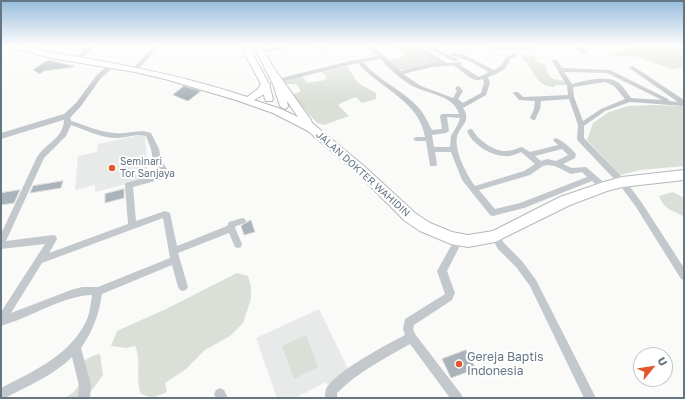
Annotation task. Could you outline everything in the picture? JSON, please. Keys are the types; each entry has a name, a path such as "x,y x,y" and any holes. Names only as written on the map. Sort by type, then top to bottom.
{"highway":[{"name":"JALAN DOKTER WAHIDIN","path":"98,64 168,77 240,98 267,103 280,109 310,125 360,169 410,218 434,232 459,240 468,241 494,236 565,201 604,187 622,182 684,176"},
{"path":"268,65 310,125"},
{"path":"240,98 252,97 262,91 265,84"},
{"path":"252,97 267,103"}],"main road":[{"path":"254,64 265,84 267,103"},
{"path":"258,64 268,65 282,97 280,109"}],"street":[{"path":"135,70 141,64"},
{"path":"279,80 348,64"},
{"path":"361,64 368,71 404,98 417,110 429,135 433,164"},
{"path":"389,64 399,73 420,87 441,94 455,102 461,109 463,116 460,129"},
{"path":"399,73 432,66 459,64 475,78 485,77 495,73 506,64"},
{"path":"476,64 495,73"},
{"path":"558,64 570,86 571,97 581,125 581,140 622,182 647,216 684,276"},
{"path":"1,244 41,157 45,151 64,135 67,119 97,79 112,66"},
{"path":"631,66 684,104"},
{"path":"562,70 608,71 670,103"},
{"path":"463,106 484,94 487,83 485,77"},
{"path":"570,86 606,81 613,82 629,100"},
{"path":"619,87 636,86"},
{"path":"458,88 460,91 455,99 463,106 466,121 454,136 454,149 465,178 494,213 534,201 593,178"},
{"path":"516,93 521,99 538,100 571,97"},
{"path":"533,118 537,110 538,100"},
{"path":"581,125 603,110 629,100 684,104"},
{"path":"416,139 446,131 444,115 463,116"},
{"path":"1,136 67,119 108,136 124,136 144,132 148,133 155,149 157,160 166,173 163,176 129,185 132,226"},
{"path":"470,131 471,136 489,149 506,154 522,149 540,164"},
{"path":"556,140 573,155 557,164"},
{"path":"529,155 564,146"},
{"path":"431,150 454,149"},
{"path":"474,190 527,173 540,164 549,162 571,171 582,169 604,187"},
{"path":"39,260 166,214 174,255 183,287"},
{"path":"1,244 53,239 1,321 15,318 71,294 98,291 231,228 232,224 242,220"},
{"path":"231,228 238,244"},
{"path":"494,236 501,246 519,264 533,283 590,398"},
{"path":"457,398 411,337 408,329 409,322 449,297 450,293 442,271 459,240"},
{"path":"1,394 62,360 76,347 92,320 98,291"},
{"path":"331,398 330,391 338,383 374,358 411,337"},
{"path":"76,347 85,385 84,398"}],"shaded area":[{"path":"392,64 440,64 442,65 398,70"},
{"path":"527,64 544,64 548,75 553,79 564,81 567,85 555,85 555,87 545,85 535,75"},
{"path":"657,64 684,64 684,67 673,69"},
{"path":"347,66 358,83 376,93 376,99 362,103 356,97 341,103 338,105 349,116 324,125 317,123 292,95 301,91 296,84 285,84 283,80 302,76 307,83 325,80 327,78 322,72"},
{"path":"628,106 684,106 684,166 641,170 620,175 587,140 593,123 609,112"},
{"name":"Seminari Tor Sanjaya","path":"145,134 148,179 95,192 95,185 75,190 78,156 97,152 98,144"},
{"path":"673,192 684,198 684,217 667,208 659,196"},
{"path":"237,273 248,276 251,287 251,299 243,323 230,336 205,350 186,369 165,383 167,392 152,398 141,394 139,388 138,358 135,346 126,348 111,346 117,331 166,309"},
{"path":"319,309 350,373 327,385 326,382 295,398 277,398 256,338"},
{"path":"306,335 318,367 294,379 282,346"},
{"path":"100,354 103,375 86,398 64,398 73,393 78,387 83,363 89,358"}],"building":[{"path":"43,64 64,64 74,66 44,71 40,74 33,70"},
{"path":"184,86 201,91 188,101 173,95"},
{"path":"63,181 61,188 30,193 33,186"},
{"path":"124,189 124,198 105,203 105,194"},
{"path":"20,190 14,203 1,205 1,193"},
{"path":"251,220 255,232 244,235 241,226"},
{"name":"Gereja Baptis Indonesia","path":"466,350 476,369 451,378 442,359"}],"place":[{"name":"Seminari Tor Sanjaya","path":"112,168"},
{"name":"Gereja Baptis Indonesia","path":"459,364"}]}
